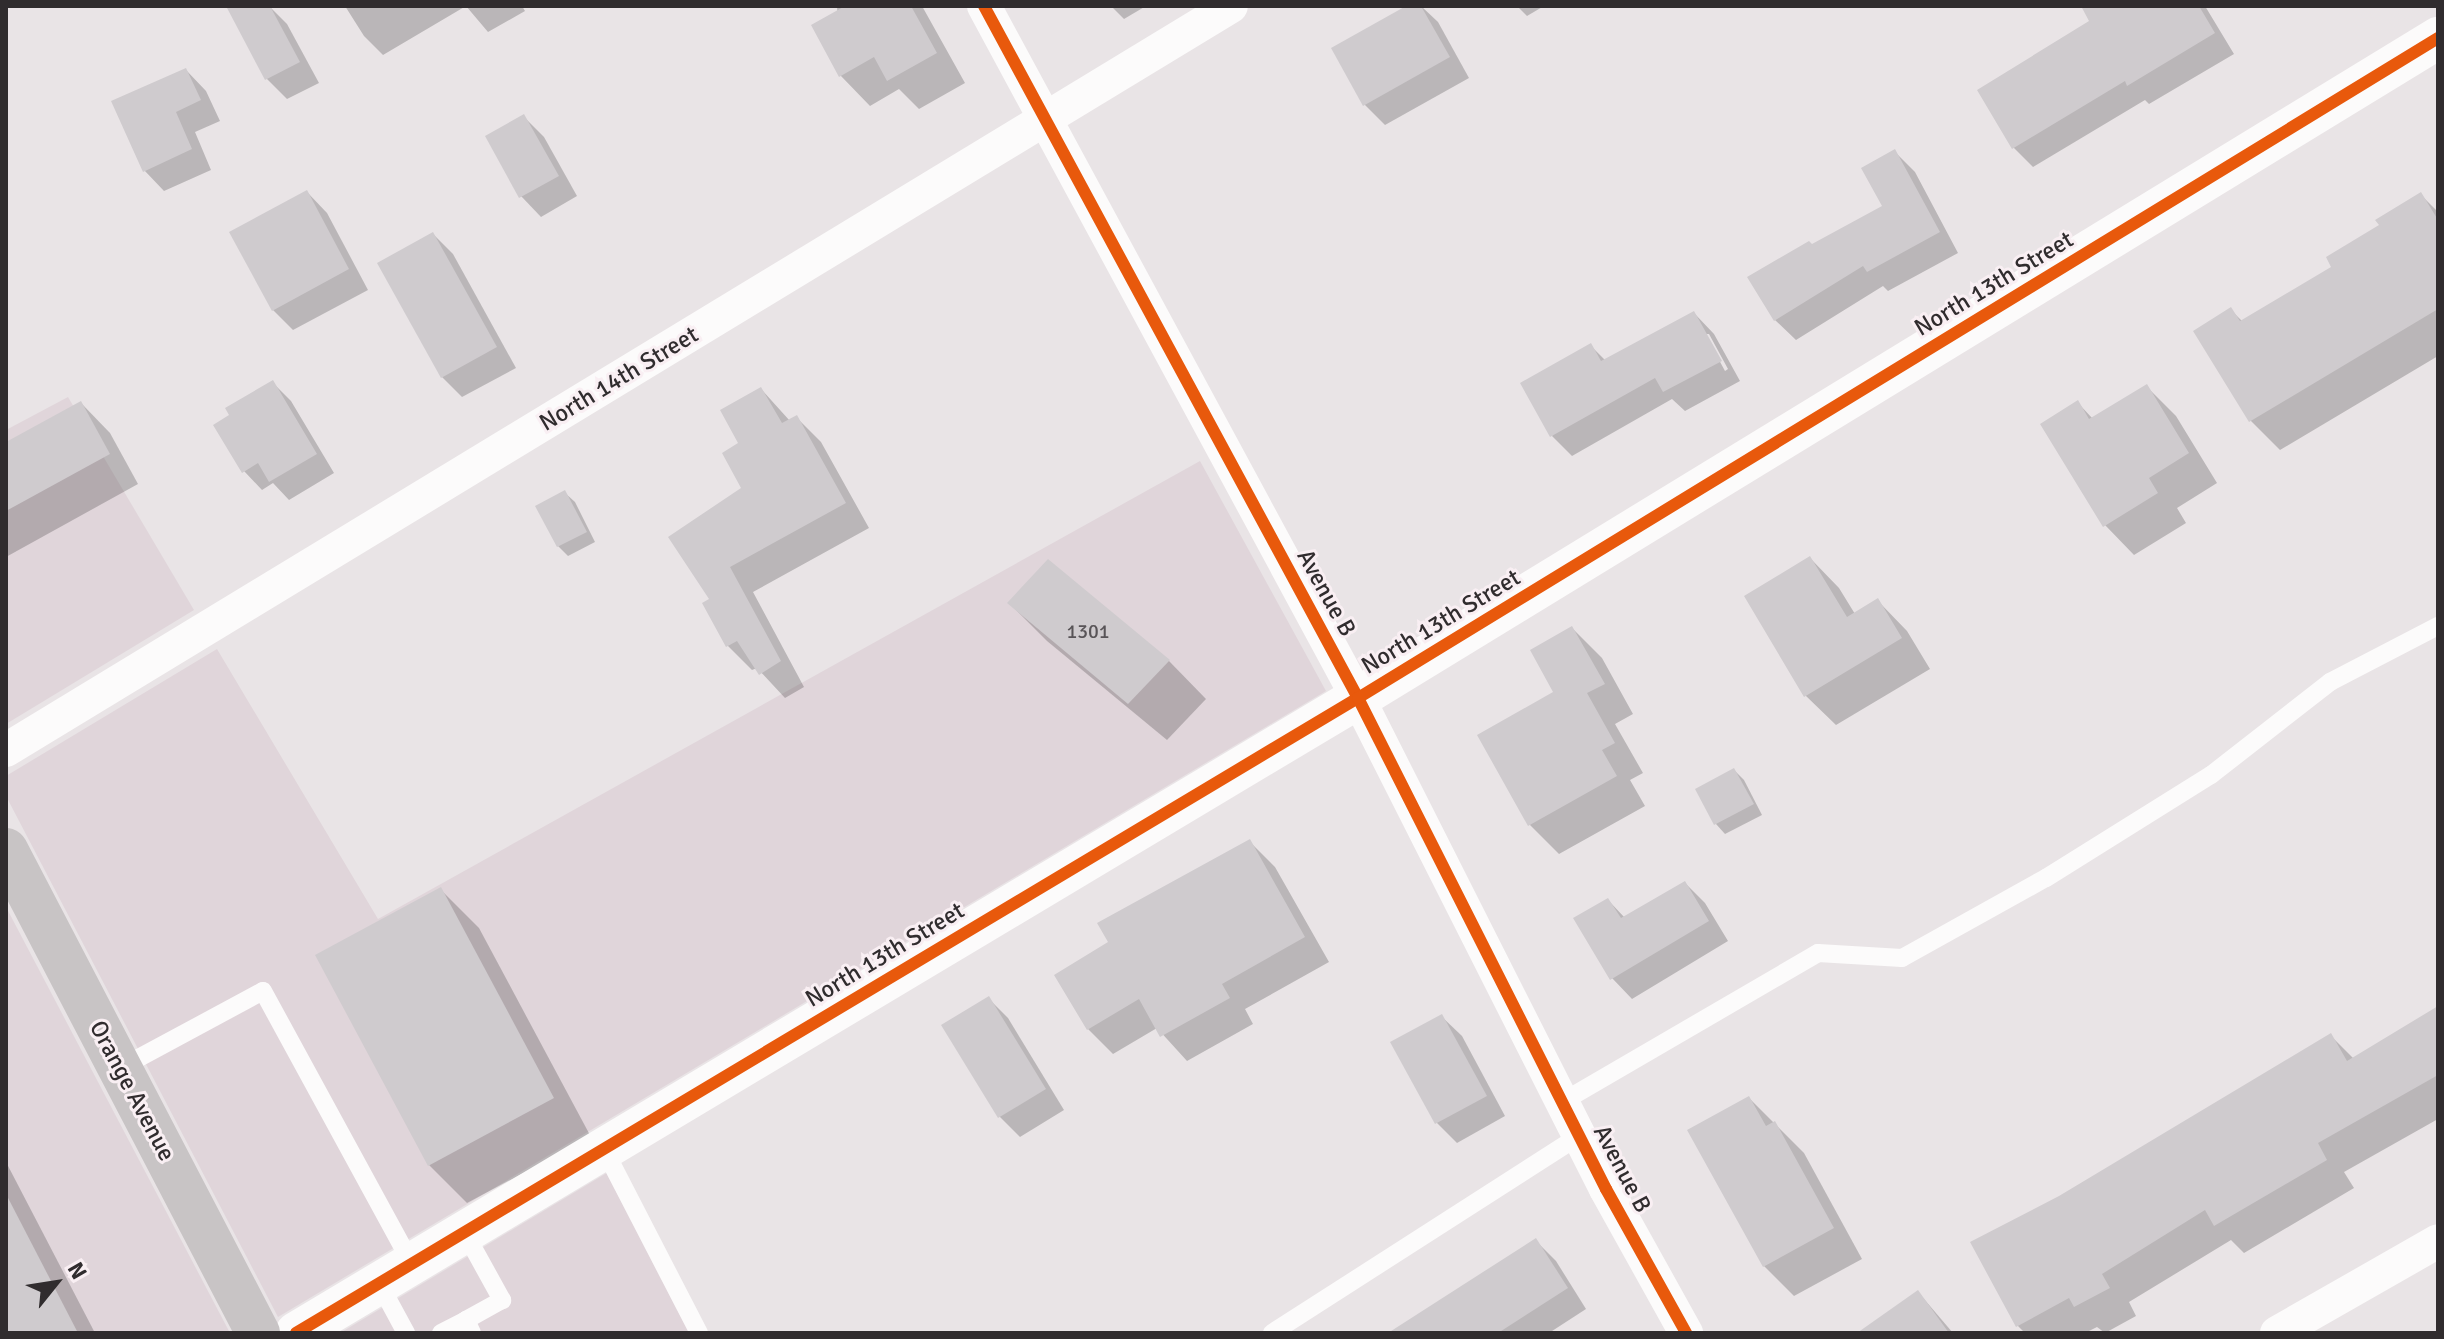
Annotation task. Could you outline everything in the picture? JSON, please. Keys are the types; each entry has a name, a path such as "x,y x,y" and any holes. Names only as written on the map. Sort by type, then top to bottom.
{"main road":[{"name":"Orange Avenue","path":"6,850 258,1333"}],"street":[{"name":"Avenue B","path":"984,6 1358,698 1579,1136 1686,1333"},
{"name":"North 14th Street","path":"6,750 1231,6"},
{"name":"North 13th Street","path":"296,1333 1358,698 2438,38"},
{"path":"2277,1333 2438,1241"}],"lane":[{"path":"1562,1102 1818,953 1902,958 2046,878 2211,775 2330,682 2438,626"},
{"path":"120,1068 263,991 395,1274 406,1333"},
{"path":"1272,1333 1579,1136"},
{"path":"604,1149 699,1333"},
{"path":"441,1333 469,1326 502,1300 465,1233"}],"shaded area":[{"path":"68,397 194,610 6,724 6,430"},
{"path":"1200,461 1326,691 278,1317 6,796 6,776 217,649 378,919"},
{"path":"6,907 230,1333 6,1333"},
{"path":"615,1168 699,1333 340,1333"}],"building":[{"path":"226,6 270,6 300,62 265,80"},
{"path":"845,6 911,6 937,53 887,81 874,57 839,77 811,25"},
{"path":"1406,6 1421,6 1450,57 1363,106 1331,48"},
{"path":"2081,6 2199,6 2215,33 2127,86 2125,81 2012,149 1977,90 2089,21"},
{"path":"186,68 201,100 176,112 192,149 143,172 111,101"},
{"path":"524,114 559,176 519,198 485,136"},
{"path":"1895,149 1940,232 1867,272 1863,266 1774,321 1747,277 1809,241 1812,244 1882,206 1861,168"},
{"path":"307,190 349,269 272,311 229,232"},
{"path":"2421,192 2438,220 2438,309 2249,422 2193,331 2231,307 2240,321 2331,267 2326,257 2379,225 2375,220"},
{"path":"433,232 497,347 441,378 377,263"},
{"path":"1694,311 1722,361 1663,392 1655,378 1550,437 1520,383 1591,343 1601,361"},
{"path":"273,380 317,454 269,482 258,463 242,473 213,425 229,415 225,408"},
{"path":"2147,384 2189,453 2149,478 2158,493 2103,527 2040,424 2078,400 2089,419"},
{"path":"761,387 782,423 797,415 846,503 730,567 781,661 759,675 737,641 726,647 702,603 709,599 668,537 741,488 722,453 738,443 720,410"},
{"path":"81,401 110,454 6,511 6,442"},
{"path":"565,490 587,532 557,547 535,506"},
{"path":"1810,556 1847,617 1878,598 1902,638 1804,697 1744,596"},
{"path":"1048,559 1170,660 1128,704 1007,603"},
{"path":"1572,626 1605,684 1587,693 1615,743 1602,750 1617,776 1528,826 1477,735 1553,692 1530,650"},
{"path":"1734,768 1754,804 1714,825 1695,789"},
{"path":"1250,839 1305,937 1222,984 1230,998 1160,1037 1139,999 1087,1030 1054,975 1108,942 1097,923"},
{"path":"1685,881 1709,921 1610,980 1573,918 1608,898 1621,918"},
{"path":"441,887 554,1098 428,1166 315,955"},
{"path":"989,996 1046,1089 998,1118 941,1025"},
{"path":"2438,1006 2438,1075 2318,1143 2327,1160 2214,1226 2205,1210 2102,1274 2110,1288 2074,1307 2069,1298 2016,1327 1970,1242 2059,1196 2331,1033 2347,1061"},
{"path":"1442,1014 1487,1096 1435,1124 1390,1042"},
{"path":"1749,1096 1766,1126 1775,1121 1834,1228 1763,1267 1687,1130"},
{"path":"6,1194 78,1333 6,1333"},
{"path":"1536,1238 1568,1288 1498,1333 1388,1333"},
{"path":"1918,1290 1949,1333 1857,1333"}],"cycle path":[{"path":"984,6 1358,698 1606,1189 1686,1333"},
{"path":"296,1333 1358,698 2438,38"}]}
